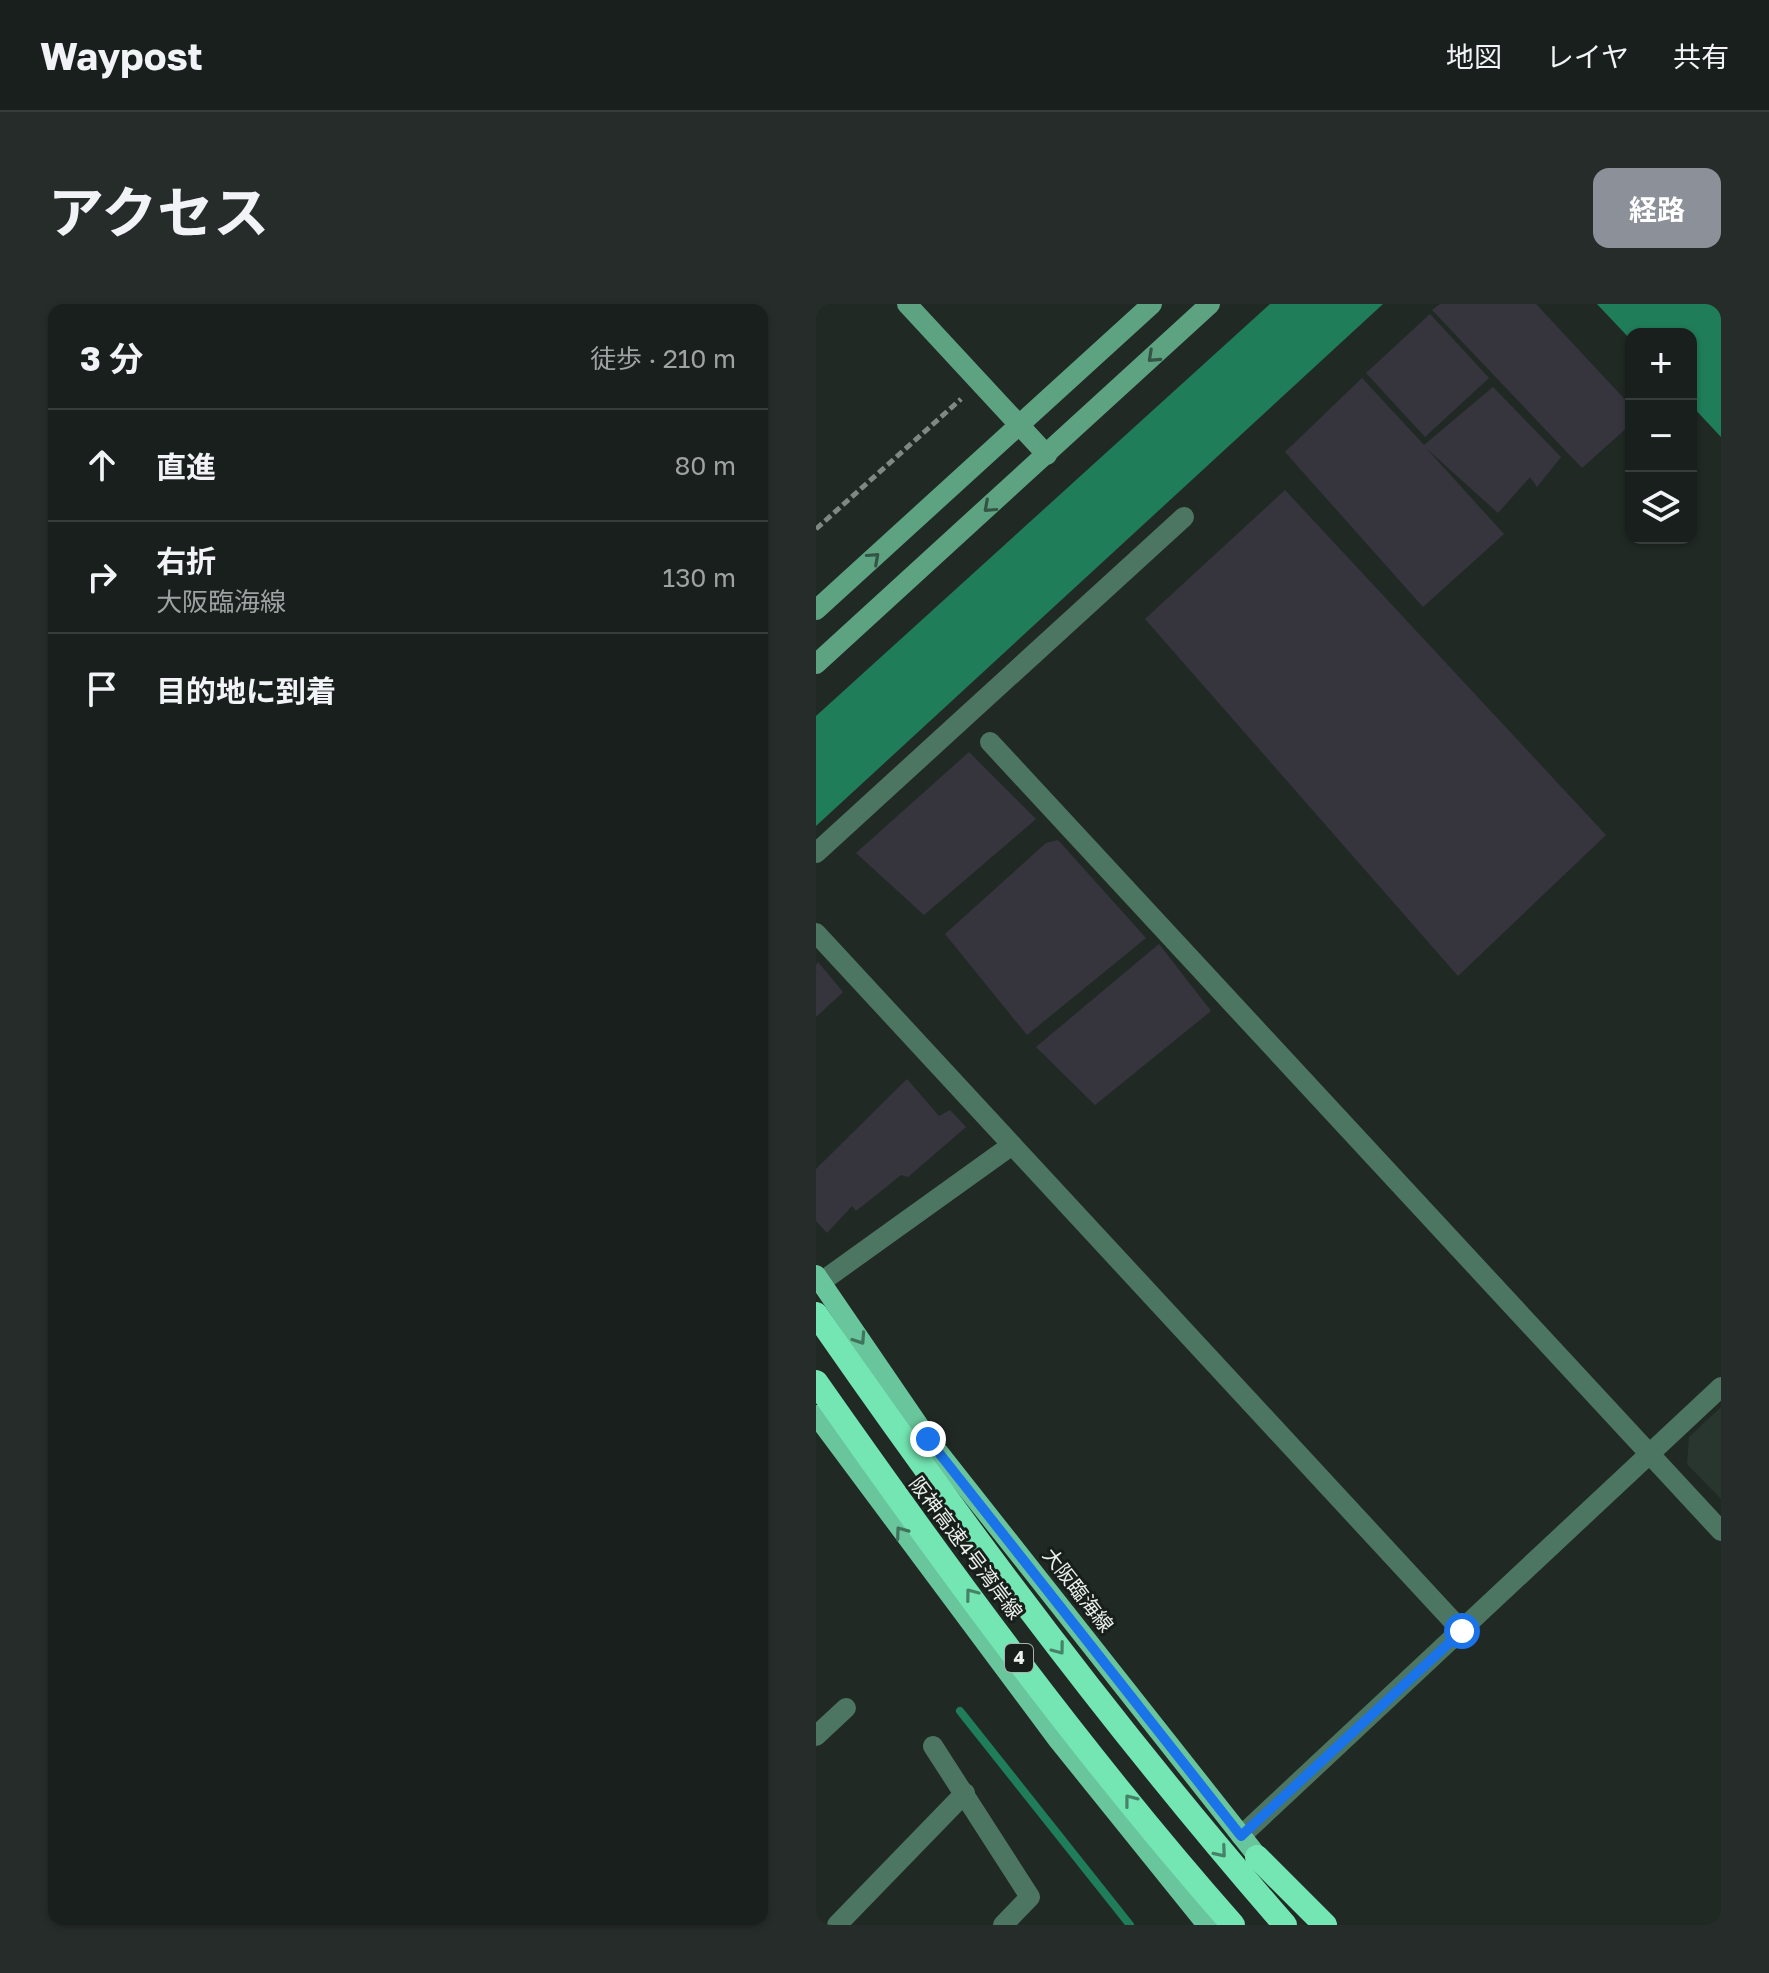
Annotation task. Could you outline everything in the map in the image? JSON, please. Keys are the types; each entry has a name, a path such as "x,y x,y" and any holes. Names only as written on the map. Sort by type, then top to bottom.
{"highway":[{"name":"阪神高速4号湾岸線","path":"816,1314 922,1467 1077,1672 1220,1851 1285,1925"},
{"name":"阪神高速4号湾岸線","path":"816,1382 888,1484 1040,1685 1233,1925"},
{"path":"1257,1857 1325,1925"}],"main road":[{"name":"大阪臨海線","path":"818,1278 928,1439 1257,1857 1316,1925"},
{"path":"816,1415 1058,1740 1207,1925"}],"street":[{"path":"907,304 1047,455"},
{"path":"816,610 1152,304"},
{"path":"816,664 1210,304"},
{"path":"816,853 1184,517"},
{"path":"990,742 1721,1531"},
{"path":"816,933 1462,1631"},
{"path":"818,1278 1012,1145"},
{"path":"1241,1836 1721,1387"},
{"path":"816,1736 846,1708"},
{"path":"933,1746 1030,1897 1003,1925"},
{"path":"837,1925 965,1793"}],"path":[{"path":"816,529 961,399"}],"shaded area":[{"path":"1270,304 1383,304 816,826 816,716"},
{"path":"1597,304 1721,304 1721,437 1697,411 1697,328 1625,328 1625,334"},
{"path":"1721,1407 1721,1499 1687,1464 1689,1437"}],"building":[{"path":"1440,304 1536,304 1625,400 1625,429 1582,468 1432,310"},
{"path":"1430,314 1489,378 1425,437 1366,373"},
{"path":"1362,378 1424,445 1493,387 1561,457 1537,487 1530,477 1498,513 1426,448 1504,534 1423,607 1285,452"},
{"path":"1285,490 1606,835 1458,976 1145,619"},
{"path":"969,752 1036,819 924,915 856,853"},
{"path":"1058,840 1146,938 1027,1035 945,934 1046,843"},
{"path":"1159,944 1211,1011 1095,1105 1036,1047"},
{"path":"818,962 843,992 816,1017 816,965"},
{"path":"907,1079 939,1116 950,1110 966,1127 908,1177 901,1175 856,1211 852,1206 827,1233 816,1221 816,1169"}],"waterway":[{"path":"960,1711 1130,1925"}],"route":[{"path":"928,1439 1241,1836 1462,1631"}]}
